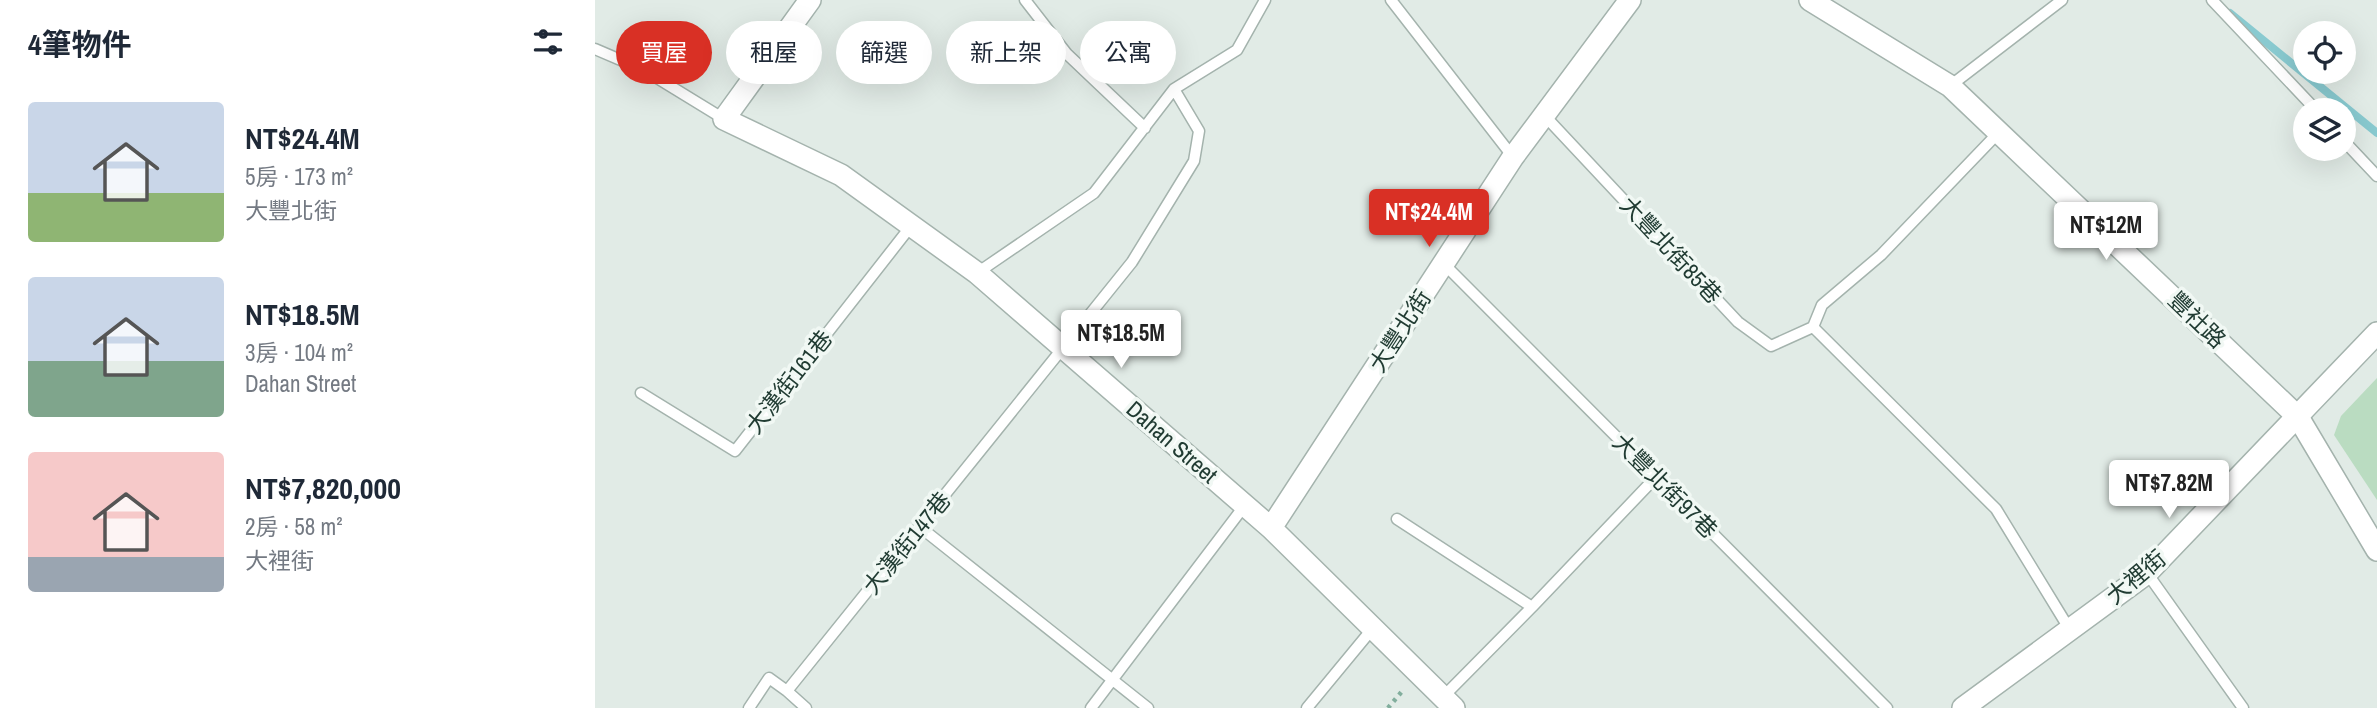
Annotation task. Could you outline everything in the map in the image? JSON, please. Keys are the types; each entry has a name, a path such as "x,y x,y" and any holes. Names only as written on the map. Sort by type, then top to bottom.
{"street":[{"path":"724,119 810,0"},
{"name":"大豐北街","path":"1271,528 1513,157 1630,0"},
{"name":"豐社路","path":"1810,0 1950,86 2298,417 2377,550"},
{"name":"Dahan Street","path":"724,119 841,175 977,272 1271,528 1449,703"},
{"name":"大裡街","path":"1963,708 2147,573 2377,333"}],"lane":[{"path":"1025,0 1067,54 1145,128"},
{"path":"977,272 1094,193 1174,89 1237,50 1265,0"},
{"path":"1391,0 1513,157"},
{"path":"1950,86 2062,0"},
{"path":"2212,0 2305,98"},
{"path":"595,49 644,70 724,119"},
{"name":"大漢街147巷","path":"787,691 1132,262 1194,161 1199,131 1174,89"},
{"name":"大豐北街85巷","path":"1544,115 1738,323 1771,346 1813,327"},
{"path":"2000,131 1881,254 1822,305 1813,327 1996,509 2052,604 2073,629"},
{"path":"2356,154 2377,176"},
{"name":"大漢街161巷","path":"641,393 735,452 911,226"},
{"name":"大豐北街97巷","path":"1444,264 1887,708"},
{"path":"1449,703 1532,607 1656,477"},
{"path":"1091,708 1245,505"},
{"path":"1397,519 1532,607"},
{"path":"920,527 1148,708"},
{"path":"2147,573 2243,708"},
{"path":"1307,708 1373,628"},
{"path":"750,708 769,678 806,708"}],"green space":[{"path":"2377,378 2377,500 2334,435 2341,416"}],"waterway":[{"path":"2230,13 2377,133"}]}
